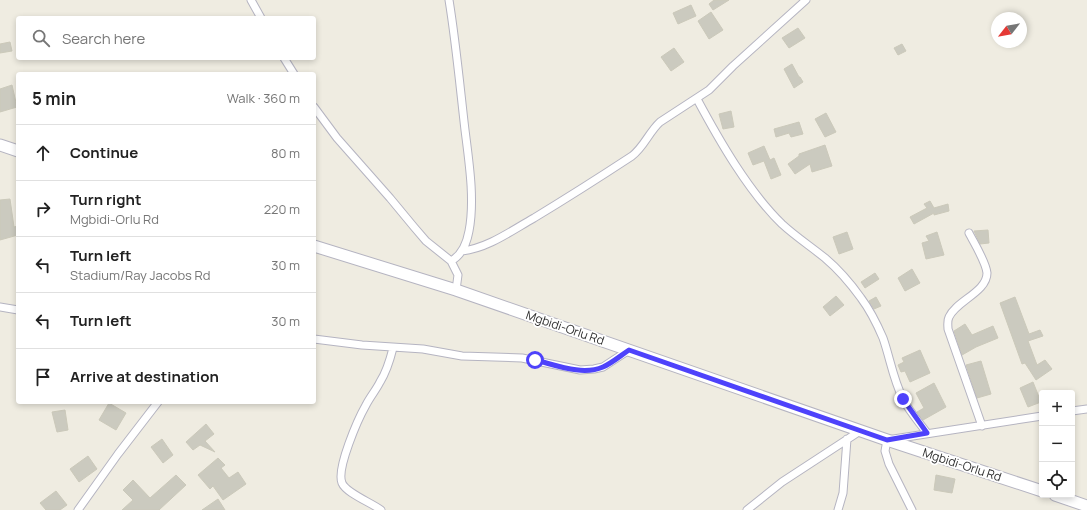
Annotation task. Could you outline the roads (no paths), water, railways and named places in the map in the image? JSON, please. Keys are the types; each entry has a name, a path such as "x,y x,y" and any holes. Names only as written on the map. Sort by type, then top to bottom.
{"main road":[{"path":"0,144 16,149"},
{"name":"Mgbidi-Orlu Rd","path":"316,247 456,290 860,431 1039,490"},
{"path":"1064,498 1087,506"}],"street":[{"path":"251,0 260,16"},
{"path":"449,0 469,158 472,205 469,231 462,251 458,258 452,261"},
{"path":"462,251 473,250 513,230 632,156 637,152 657,125 708,90 806,0"},
{"path":"285,60 293,72"},
{"path":"697,99 742,173 765,206 803,242 826,258 862,299 876,323 883,339 893,373 903,399 927,433"},
{"path":"316,109 337,138 426,241 452,261 458,275 456,290"},
{"path":"970,233 984,263 987,274 983,285 954,309 948,318 948,330 982,426"},
{"path":"0,307 16,310"},
{"path":"316,339 362,346 423,349 462,356 522,358 580,370 603,367 629,350"},
{"path":"381,510 346,488 341,482 340,472 357,422 390,363 393,348"},
{"path":"78,510 156,404"},
{"path":"1075,411 1087,409"},
{"path":"912,510 889,464 885,451 887,440 1039,416"},
{"path":"747,510 782,482 860,431"},
{"path":"838,510 843,493 847,439"}]}
